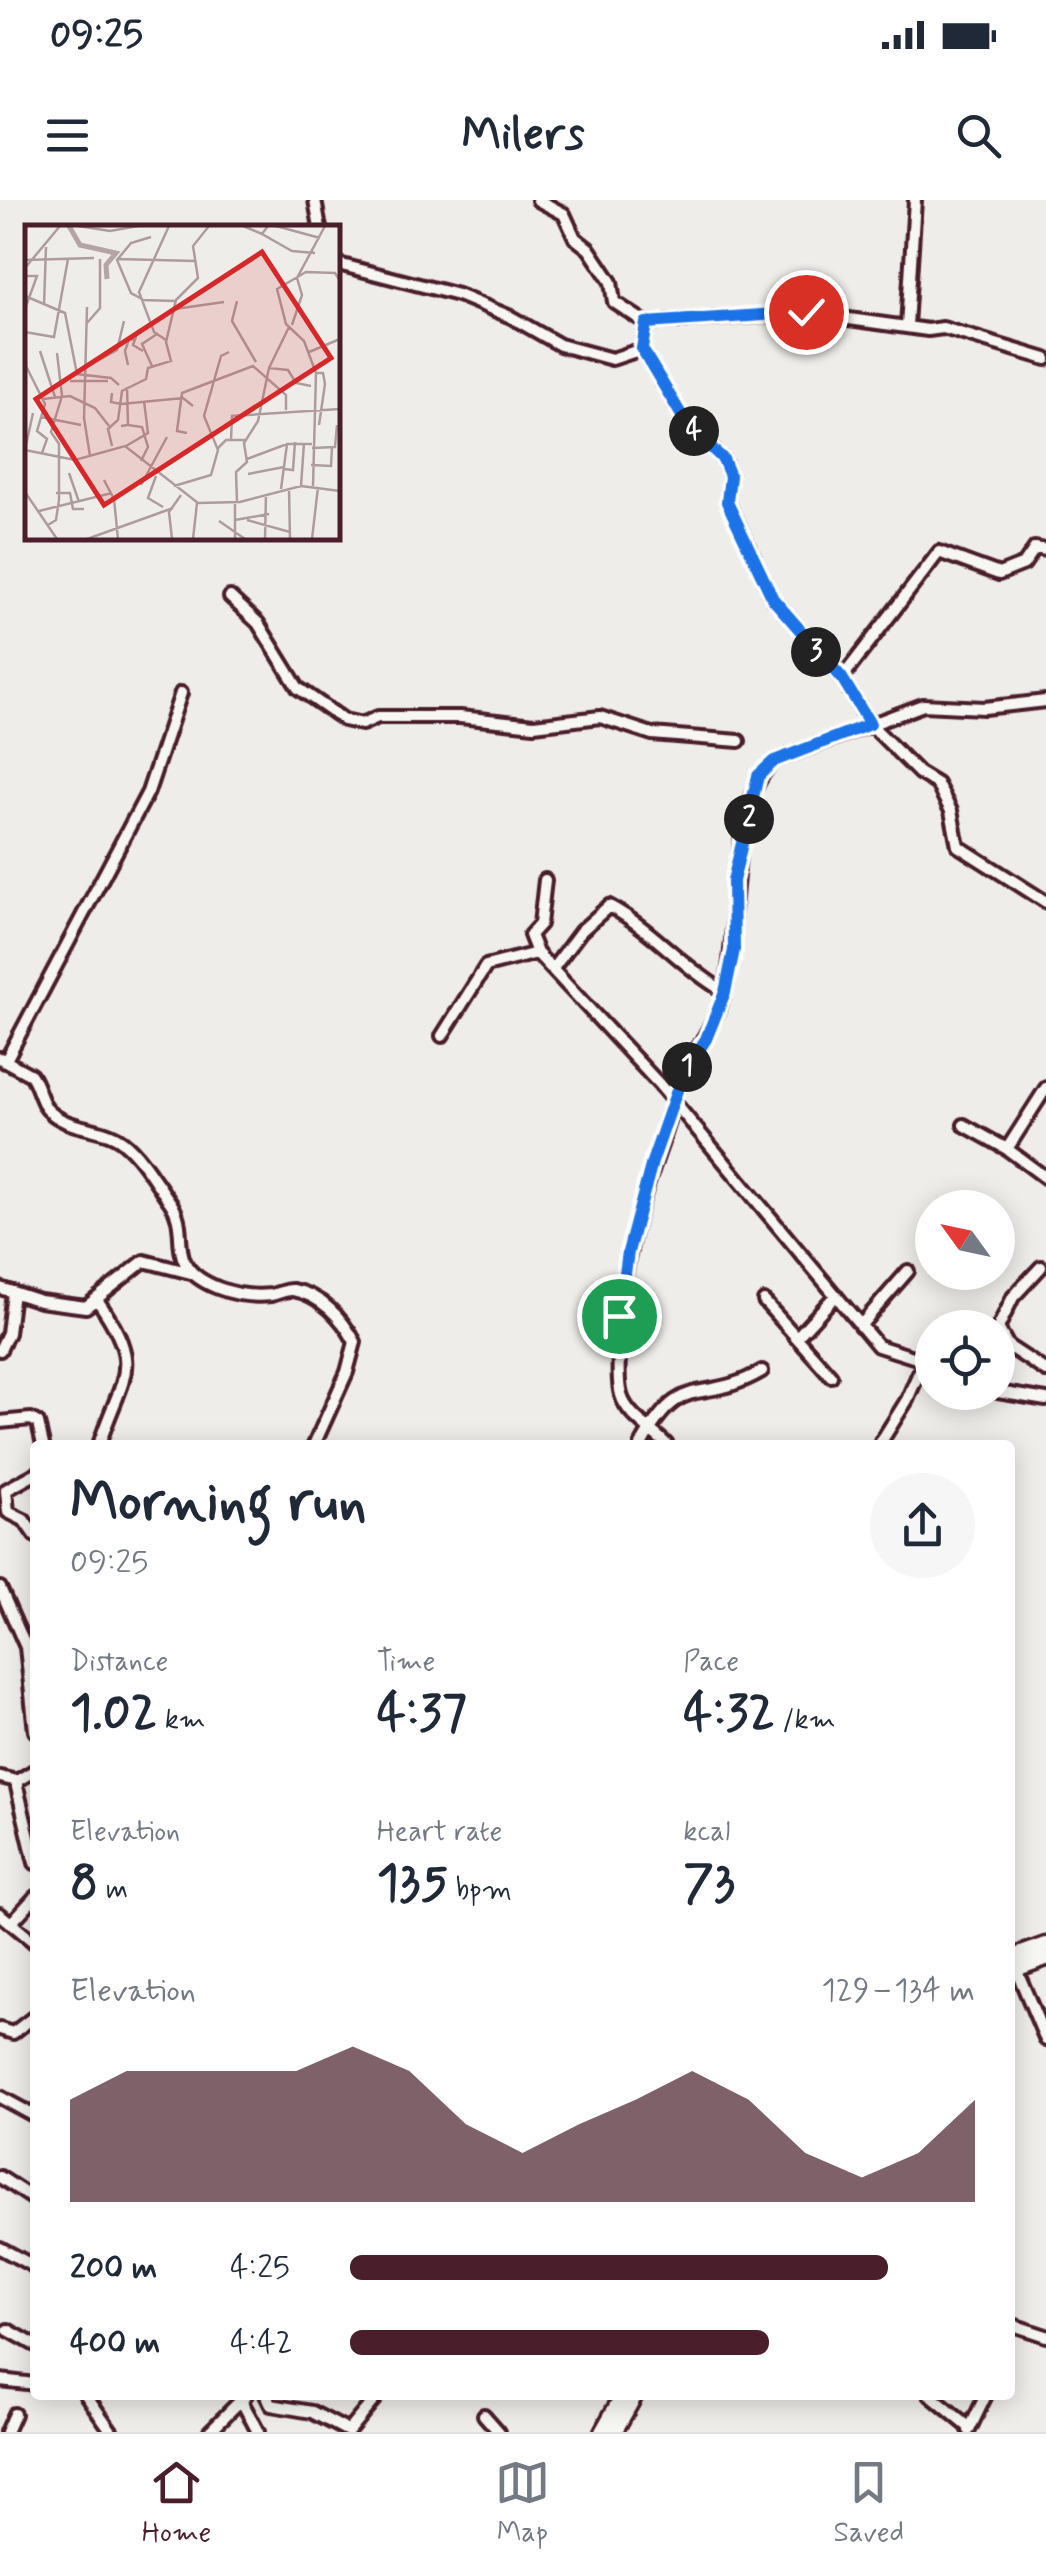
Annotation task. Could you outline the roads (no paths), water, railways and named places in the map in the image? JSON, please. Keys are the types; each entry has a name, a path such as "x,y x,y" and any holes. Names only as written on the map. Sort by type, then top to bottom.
{"main road":[{"path":"1015,1960 1046,1945"},
{"path":"1015,1962 1046,1958"},
{"path":"602,2432 620,2400"},
{"path":"614,2432 633,2400"}],"street":[{"path":"315,200 319,225"},
{"path":"538,200 564,214 574,238 589,249 611,282 614,302 646,323 806,312 943,328 1046,359"},
{"path":"908,326 914,200"},
{"path":"340,265 458,295 560,345 612,359 642,349"},
{"path":"646,323 642,349 688,426 723,459 730,476 727,502 773,599 842,678 870,724 918,773 937,784 951,811 958,846 1046,902"},
{"path":"842,678 939,552 999,574 1024,564 1035,548 1046,550"},
{"path":"230,597 258,623 298,688 344,720 362,724 378,717 460,716 534,725 600,716 652,734 739,740"},
{"path":"181,693 148,792 3,1060 31,1075 44,1105 57,1118 126,1143 171,1203 177,1216 178,1246 192,1273"},
{"path":"663,1440 632,1412 620,1393 619,1316 634,1223 672,1101 694,1052 706,1039 725,992 734,950 733,881 758,776 774,761 923,705 984,708 1046,701"},
{"path":"545,880 540,924 530,935 537,953 554,967 574,997 672,1101 878,1346 915,1358"},
{"path":"554,967 581,932 610,906 656,938 690,972 725,992"},
{"path":"442,1036 486,966 537,953"},
{"path":"1007,1149 1046,1088"},
{"path":"964,1125 1007,1149 1046,1178"},
{"path":"0,1288 73,1308 98,1301 144,1261 192,1273 219,1288 251,1297 290,1289 324,1303 346,1325 355,1342 347,1372 316,1440"},
{"path":"1040,1267 1012,1297 998,1328 1008,1346 1046,1371"},
{"path":"860,1326 908,1272"},
{"path":"0,1350 14,1292"},
{"path":"796,1338 836,1296"},
{"path":"98,1301 121,1332 126,1374 101,1440"},
{"path":"764,1302 830,1376"},
{"path":"644,1440 672,1399 698,1390 726,1388 762,1371"},
{"path":"881,1440 915,1386"},
{"path":"1015,1395 1046,1400"},
{"path":"0,1422 32,1419 38,1423 42,1440"},
{"path":"30,1477 6,1490 8,1512 24,1520 30,1529"},
{"path":"0,1588 26,1646 30,1684"},
{"path":"0,1777 17,1781 30,1773"},
{"path":"17,1781 30,1840"},
{"path":"12,1922 30,1902"},
{"path":"0,1914 30,1938"},
{"path":"1015,1969 1046,2040"},
{"path":"0,2029 13,2032 30,2020"},
{"path":"0,2097 30,2112"},
{"path":"0,2177 30,2197"},
{"path":"0,2248 30,2263"},
{"path":"1015,2326 1046,2336"},
{"path":"8,2330 30,2343"},
{"path":"0,2380 30,2383"},
{"path":"92,2400 112,2432"},
{"path":"209,2432 238,2400"},
{"path":"244,2400 258,2432"},
{"path":"269,2400 271,2404 312,2412 348,2431 374,2400"},
{"path":"936,2400 969,2430 984,2400"},
{"path":"6,2432 14,2414"},
{"path":"484,2415 499,2432"}]}
